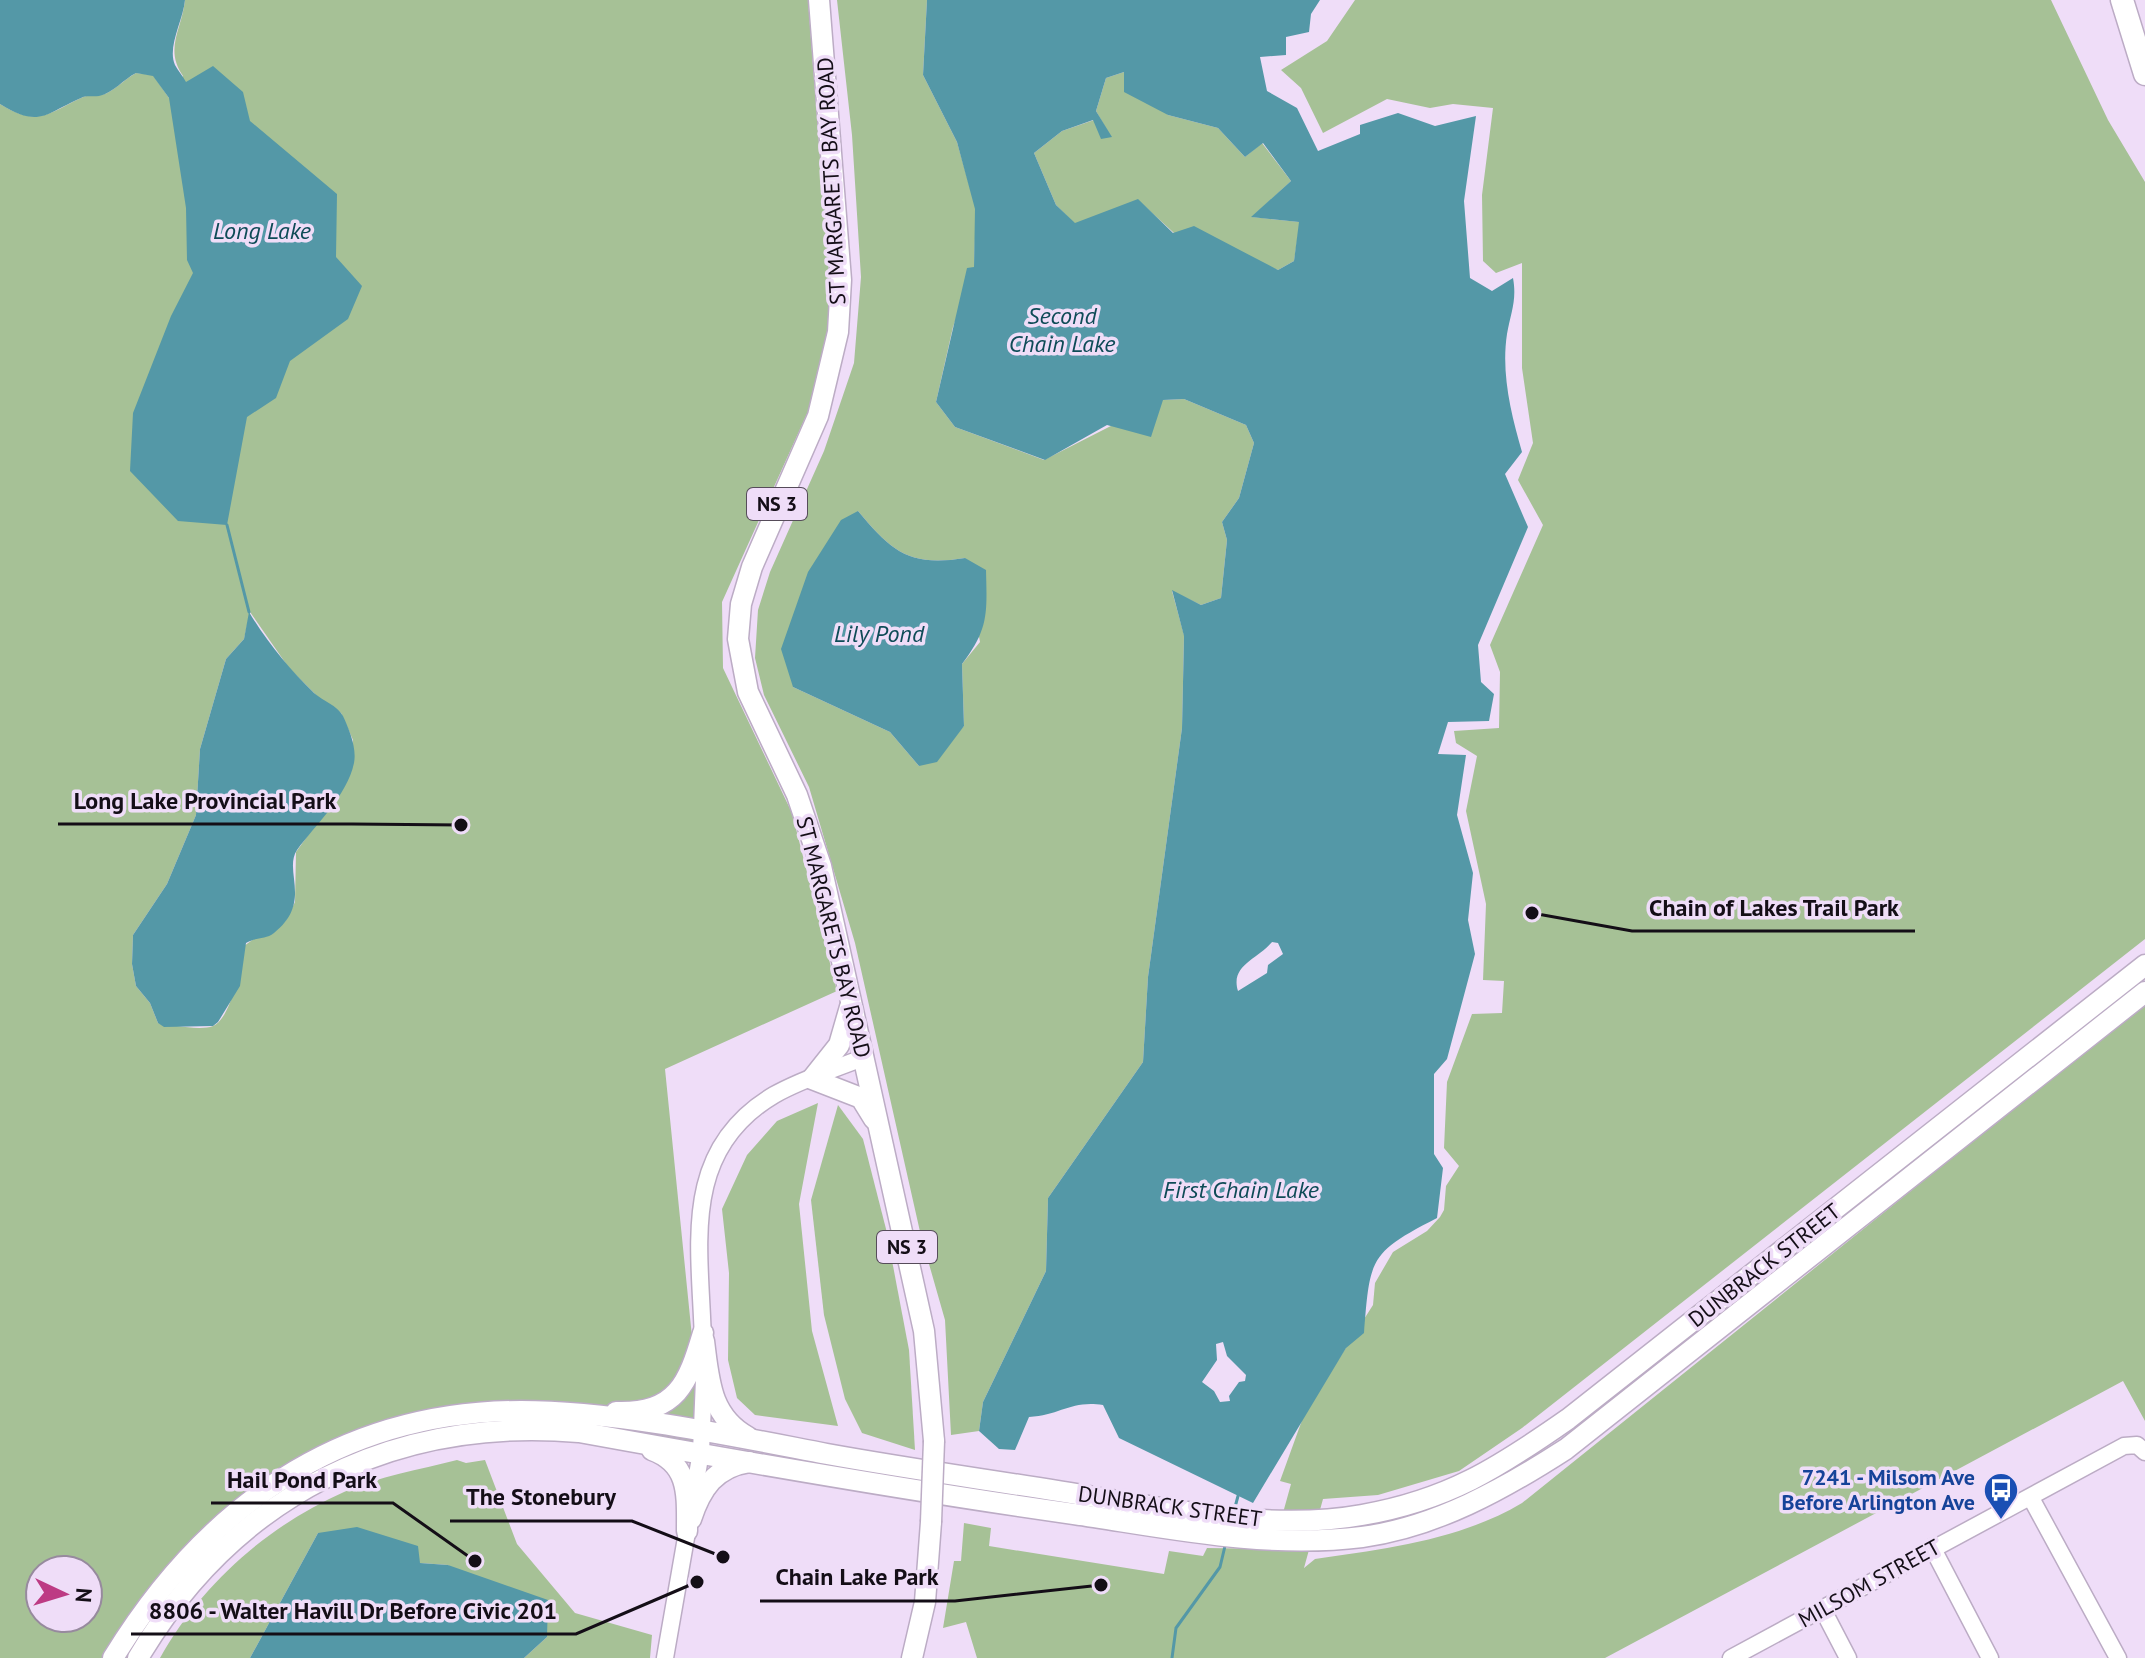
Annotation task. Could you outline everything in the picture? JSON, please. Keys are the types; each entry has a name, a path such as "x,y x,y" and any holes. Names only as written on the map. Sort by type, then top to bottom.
{"highway":[{"path":"2122,0 2145,74"}],"main road":[{"name":"ST MARGARETS BAY ROAD","path":"819,0 841,280 838,332 818,416 752,567 741,604 738,639 748,692 797,795 821,866 924,1331 934,1441 925,1602 912,1658"},
{"name":"DUNBRACK STREET","path":"113,1658 162,1585 204,1538 267,1488 318,1459 389,1430 465,1414 523,1411 585,1415 702,1442 759,1461 898,1488 1174,1519 1304,1521 1362,1515 1422,1500 1493,1471 1568,1419 2145,965"},
{"name":"DUNBRACK STREET","path":"138,1658 184,1590 224,1548 271,1510 321,1479 375,1455 461,1433 550,1429 625,1440 756,1440 1298,1541 1361,1537 1400,1530 1442,1516 1517,1481 1566,1449 2145,992"},
{"path":"849,995 849,1017 839,1045 812,1079 861,1098 881,1126"},
{"path":"585,1415 630,1413 673,1400 690,1378 703,1333"},
{"path":"703,1333 714,1402 732,1427 756,1440"},
{"path":"625,1440 660,1453 678,1467 687,1492 687,1531"},
{"path":"687,1531 699,1495 713,1477 739,1463 759,1461"}],"street":[{"path":"667,1657 702,1442 703,1333 699,1211 710,1167 731,1132 754,1109 782,1091 865,1057"},
{"name":"MILSOM STREET","path":"1731,1658 2124,1446 2141,1449"},
{"path":"2031,1498 2118,1658"},
{"path":"1932,1547 1990,1658"},
{"path":"1823,1610 1848,1658"}],"green space":[{"path":"185,0 808,0 832,314 815,396 722,602 723,668 792,813 837,991 665,1069 703,1446 521,1426 329,1470 236,1523 162,1598 127,1658 0,1658 0,104 23,115 42,116 84,97 105,94 136,73 153,75 169,98 183,76 175,57","holes":["250,612 289,668 318,697 341,713 353,740 344,785 296,852 295,902 286,920 272,934 255,938 244,946 230,1002 220,1021 201,1028 158,1023 150,1003 136,986 132,964 133,935 167,884 196,815 200,749 226,659 244,639"]},
{"path":"837,0 927,0 923,75 957,142 976,209 974,267 953,327 936,402 955,427 1044,460 1162,400 1184,399 1246,425 1254,443 1239,498 1222,522 1227,540 1221,598 1201,605 1172,591 1184,635 1182,728 1148,977 1143,1062 1048,1198 1046,1271 983,1402 979,1431 951,1435 945,1320 921,1236 855,943 809,787 764,695 755,658 758,610 770,572 824,451 854,363 861,277 852,135","holes":["858,511 881,537 904,553 930,560 965,558 980,642 962,664 964,726 919,766 890,732 793,687"]},
{"path":"1355,0 2051,0 2108,120 2145,182 2145,939 1522,1428 1459,1471 1378,1495 1323,1499 1304,1568 1315,1559 1395,1547 1448,1534 1498,1516 1522,1503 2145,1003 2145,1421 2123,1381 1605,1658 977,1658 966,1622 943,1628 954,1561 961,1561 964,1523 991,1528 989,1546 1164,1574 1169,1551 1203,1556 1207,1548 1273,1549 1291,1484 1280,1481 1305,1412 1373,1305 1375,1283 1393,1252 1427,1231 1444,1210 1446,1186 1459,1166 1444,1148 1447,1082 1472,1014 1502,1013 1504,981 1483,980 1486,904 1466,811 1477,756 1456,743 1454,731 1499,728 1500,672 1490,645 1543,525 1518,480 1533,443 1522,368 1522,263 1496,273 1483,261 1482,195 1493,108 1453,104 1430,108 1387,99 1323,133 1301,88 1281,70 1327,41"},
{"path":"1124,72 1168,115 1218,128 1245,157 1262,143 1291,181 1252,217 1300,222 1294,261 1278,270 1174,233 1138,200 1075,224 1056,205 1034,153 1062,131 1094,120 1111,137 1096,111 1106,78"},
{"path":"818,1103 799,1204 812,1331 838,1426 755,1415 737,1398 728,1360 729,1273 722,1209 747,1155 777,1121"},
{"path":"838,1105 863,1139 886,1229 909,1350 915,1450 862,1433 845,1399 824,1315 811,1200"},
{"path":"457,1460 466,1463 485,1460 517,1544 575,1613 652,1635 650,1658 524,1658 547,1637 448,1565 420,1563 318,1533 250,1658 160,1658 195,1606 216,1582 238,1560 289,1522 357,1486"}],"water":[{"name":"Long Lake","path":"0,0 185,0 173,58 186,82 213,66 243,92 250,121 337,194 336,257 362,286 348,319 290,361 276,398 247,417 227,525 178,521 130,471 133,413 171,316 193,273 187,260 186,208 169,98 153,76 136,73 104,94 83,97 42,116 25,116 0,104"},
{"name":"First Chain Lake","path":"927,0 1320,0 1311,14 1309,32 1286,37 1286,55 1260,57 1267,91 1297,108 1318,151 1360,134 1360,125 1398,113 1435,126 1476,116 1464,201 1470,278 1492,291 1513,278 1514,300 1505,364 1511,408 1522,452 1505,474 1528,527 1478,645 1481,682 1494,694 1489,721 1448,722 1438,754 1466,755 1457,815 1473,873 1468,920 1475,954 1447,1059 1434,1074 1434,1154 1443,1168 1437,1218 1398,1240 1377,1260 1368,1288 1364,1333 1346,1348 1253,1503 1119,1438 1103,1405 1082,1404 1029,1417 1015,1450 999,1449 979,1431 983,1402 1046,1271 1048,1198 1143,1062 1148,977 1182,728 1184,636 1172,590 1201,605 1221,598 1227,540 1222,522 1239,498 1254,443 1246,425 1184,399 1163,400 1151,437 1107,425 1045,460 955,427 936,402 967,268 974,267 975,209 957,142 923,75","holes":["1124,72 1124,92 1168,115 1218,128 1245,157 1263,143 1291,181 1251,217 1299,222 1294,261 1278,270 1194,226 1173,233 1138,199 1075,223 1056,205 1034,153 1062,131 1093,120 1101,139 1112,137 1096,111 1106,78","1272,942 1278,943 1283,954 1268,965 1267,973 1238,991 1241,969","1223,1342 1227,1356 1246,1375 1245,1381 1239,1382 1229,1396 1230,1401 1220,1402 1214,1391 1202,1382 1217,1360 1216,1344"]},
{"name":"Lily Pond","path":"858,511 881,537 904,553 930,560 965,558 986,570 982,630 962,664 964,726 937,762 919,766 890,732 793,687 781,649 808,572 841,520"},
{"path":"249,612 296,674 314,693 340,712 352,739 354,763 338,798 297,850 293,867 295,899 292,910 274,933 246,943 240,986 218,1022 213,1026 164,1027 158,1023 150,1003 136,986 132,964 133,935 167,884 196,815 200,749 226,659 244,639"},
{"path":"357,1527 418,1546 420,1563 448,1565 548,1600 547,1637 524,1658 250,1658 318,1533"}],"waterway":[{"path":"227,525 249,612"},
{"path":"1234,1511 1238,1496"},
{"path":"1172,1658 1176,1628 1220,1567 1225,1546"}],"place":[{"name":"Long Lake Provincial Park","path":"461,825"},
{"name":"Chain of Lakes Trail Park","path":"1532,913"},
{"name":"7241 - Milsom Ave Before Arlington Ave","path":"2001,1521"},
{"name":"The Stonebury","path":"723,1557"},
{"name":"Hail Pond Park","path":"475,1561"},
{"name":"8806 - Walter Havill Dr Before Civic 201","path":"697,1582"},
{"name":"Chain Lake Park","path":"1101,1585"}],"water label":[{"name":"Second Chain Lake","path":"1062,330"}]}
